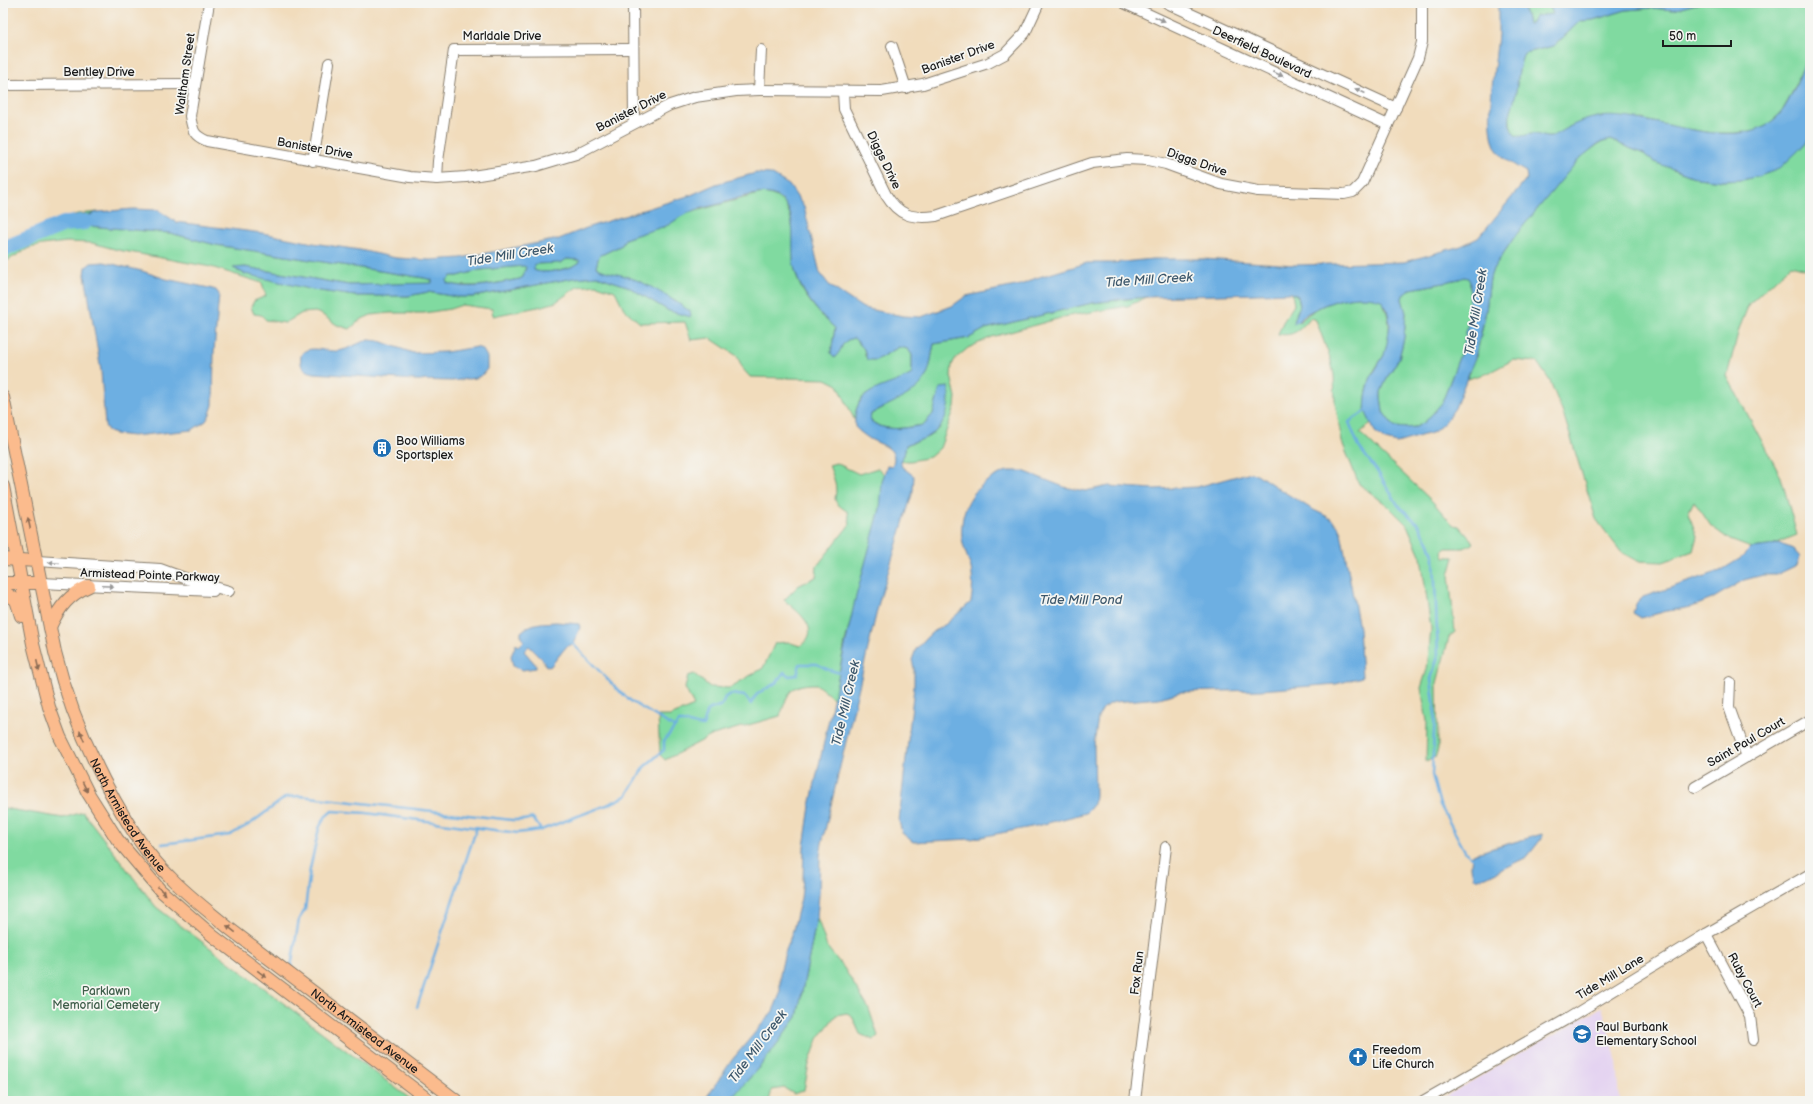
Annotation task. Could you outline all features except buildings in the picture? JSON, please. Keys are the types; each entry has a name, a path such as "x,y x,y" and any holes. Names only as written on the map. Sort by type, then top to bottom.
{"main road":[{"name":"North Armistead Avenue","path":"3,398 50,627 65,691 88,750 133,832 150,855 175,882 230,929 457,1101"},
{"name":"North Armistead Avenue","path":"3,486 33,644 49,707 67,751 88,794 117,840 160,890 213,936 430,1101"},
{"path":"3,558 37,561"},
{"path":"3,583 42,583"},
{"path":"50,627 55,616 66,601 79,590 89,586"},
{"path":"3,591 12,596 18,604 22,619 33,644"}],"street":[{"name":"Waltham Street","path":"207,142 196,136 192,128 190,116 209,3"},
{"path":"633,3 634,122"},
{"name":"Banister Drive","path":"207,142 410,177 437,179 536,166 576,154 670,104 695,97 736,91 759,90 842,92 882,91 906,88 988,63 1005,54 1025,33 1039,3"},
{"name":"Deerfield Boulevard","path":"1124,3 1388,125"},
{"name":"Deerfield Boulevard","path":"1167,3 1396,108"},
{"name":"Diggs Drive","path":"842,92 844,109 886,194 892,204 900,212 912,217 936,216 1092,163 1127,159 1148,160 1166,164 1221,184 1258,191 1344,194 1353,192 1362,182 1418,58 1422,42 1422,3"},
{"path":"892,46 906,88"},
{"name":"Marldale Drive","path":"437,179 438,161 454,50 633,49"},
{"path":"759,90 761,50"},
{"path":"313,161 329,63"},
{"name":"Bentley Drive","path":"3,85 195,84"},
{"name":"Armistead Pointe Parkway","path":"37,561 160,568 190,580 229,591 42,583"},
{"path":"1730,682 1730,707 1747,757"},
{"name":"Saint Paul Court","path":"1695,787 1810,720"},
{"name":"Fox Run","path":"1135,1101 1166,847"},
{"name":"Tide Mill Lane","path":"1423,1101 1567,1019 1706,934 1810,874"},
{"name":"Ruby Court","path":"1706,934 1750,1016 1753,1040"}],"shaded area":[{"name":"Paul Burbank Elementary School","path":"1602,1007 1617,1061 1620,1101 1437,1101"}],"green space":[{"path":"1523,3 1549,3 1553,14 1536,16 1532,23 1528,24"},
{"path":"1700,3 1810,3 1810,52 1790,97 1781,113 1770,123 1756,130 1735,133 1712,133 1673,127 1642,119 1551,137 1531,134 1519,137 1513,133 1510,123 1510,111 1515,96 1519,69 1524,53 1554,46 1580,21 1593,20 1626,10 1652,8 1673,10"},
{"path":"1810,138 1810,270 1791,265 1749,304 1739,329 1727,376 1781,477 1797,535 1769,546 1751,548 1730,540 1711,526 1694,501 1688,513 1697,536 1693,551 1663,562 1637,561 1621,552 1596,519 1564,416 1550,381 1537,362 1513,360 1488,373 1467,379 1476,358 1486,311 1490,278 1493,269 1515,236 1579,158 1600,143 1610,140 1644,154 1654,162 1697,178 1723,181 1742,180 1760,176 1797,152"},
{"path":"762,193 776,197 785,205 790,216 794,257 799,283 814,307 835,328 831,353 834,357 846,341 854,338 864,349 865,356 876,360 899,347 908,349 912,355 912,374 900,381 866,395 860,400 856,410 855,421 838,385 826,379 750,377 743,369 737,356 710,338 691,340 685,322 640,323 624,309 615,291 597,285 577,287 556,302 543,306 493,316 492,309 462,305 450,309 424,313 390,313 371,315 360,320 350,329 337,325 321,314 315,312 302,313 285,323 266,320 261,315 254,314 251,307 254,301 266,296 262,283 211,267 118,250 92,243 67,242 42,245 29,248 3,263 3,241 77,214 98,212 65,224 170,233 216,245 432,280 432,284 349,285 245,267 237,271 313,290 355,296 408,296 428,292 457,297 472,297 574,278 597,276 627,286 669,311 677,302 628,277 605,272 596,267 599,256 622,245 625,239 653,229 664,227 685,214"},
{"path":"567,259 579,260 580,262 571,267 550,272 534,270 535,264 555,263"},
{"path":"526,267 523,277 520,279 474,286 447,283 447,280 451,276 458,276 480,270"},
{"path":"1463,277 1469,278 1470,282 1469,317 1464,344 1442,403 1425,422 1416,427 1396,427 1383,412 1381,392 1387,378 1399,358 1404,338 1406,313 1402,299 1403,295 1411,289 1444,283"},
{"path":"1292,293 1298,296 1300,305 1296,314 1300,322 1317,309 1338,300 1360,297 1381,299 1387,312 1389,326 1387,346 1367,389 1366,402 1368,416 1371,423 1360,433 1432,501 1453,525 1459,526 1474,543 1464,548 1446,548 1442,551 1444,557 1454,557 1449,575 1455,632 1449,637 1437,683 1438,749 1435,758 1426,762 1427,721 1421,688 1427,669 1431,629 1421,557 1407,525 1387,505 1359,484 1342,442 1335,402 1334,375 1331,361 1316,320 1310,318 1296,332 1284,335 1278,334 1283,322 1294,305"},
{"path":"1147,297 1128,306 1068,316 992,337 968,348 955,359 952,365 951,376 956,397 955,407 940,448 930,457 911,461 900,461 904,455 906,445 928,437 940,428 940,388 933,414 923,425 889,428 882,427 870,420 871,414 910,393 929,369 934,344 969,338 985,329 1092,303"},
{"path":"836,463 859,474 878,468 884,474 880,509 845,642 834,699 816,684 800,686 791,691 780,716 713,735 665,760 660,755 658,716 670,716 694,706 685,688 688,676 694,674 710,687 729,688 763,668 775,643 788,642 800,646 807,640 809,627 806,621 784,600 798,586 816,577 817,566 850,524 848,512 838,504 835,499 835,483 829,465"},
{"name":"Parklawn Memorial Cemetery","path":"3,808 63,818 83,812 156,907 413,1101 3,1101"},
{"path":"817,917 827,947 844,968 869,1009 878,1036 873,1040 860,1034 852,1016 847,1013 836,1015 818,1039 809,1064 804,1090 794,1094 784,1088 772,1090 769,1101 729,1101 762,1064 797,1017"}],"water":[{"path":"1498,3 1523,3 1528,24 1532,23 1536,16 1553,14 1549,3 1700,3 1673,10 1652,8 1626,10 1593,20 1580,21 1554,46 1524,53 1520,64 1515,97 1510,117 1510,126 1516,136 1533,134 1551,137 1579,122 1598,117 1619,117 1643,120 1692,130 1717,133 1740,133 1761,127 1779,115 1788,102 1810,52 1810,138 1779,169 1760,176 1742,180 1723,181 1697,178 1654,162 1644,154 1610,140 1599,143 1579,159 1515,236 1493,269 1490,278 1486,311 1475,358 1455,408 1445,422 1434,432 1397,443 1385,440 1375,432 1365,411 1366,396 1370,379 1384,355 1390,324 1387,309 1381,300 1372,298 1353,297 1343,299 1308,313 1293,324 1300,305 1298,296 1292,293 1124,299 1092,303 985,329 969,338 934,344 928,372 920,386 907,395 871,414 870,420 882,427 902,428 923,425 933,414 940,388 949,387 948,408 944,421 935,432 926,438 906,445 904,455 900,461 902,467 914,476 913,491 879,602 822,843 817,917 797,1017 762,1064 729,1101 704,1101 732,1060 773,1011 780,994 780,974 801,898 804,847 810,806 855,600 880,509 882,482 887,465 892,466 894,460 891,451 888,448 870,439 855,427 855,414 859,404 865,396 872,391 912,374 912,355 908,349 899,347 876,360 867,360 864,349 854,338 846,341 834,358 831,353 835,328 814,306 802,288 793,259 791,217 786,205 779,198 771,194 750,195 692,211 666,226 625,239 622,245 599,256 596,267 604,271 636,280 652,288 690,311 691,317 669,311 627,286 597,276 574,278 472,297 457,297 428,292 408,296 355,296 313,290 245,274 233,268 245,267 349,285 432,283 432,280 216,245 170,233 64,224 98,212 133,209 158,210 176,222 262,233 360,250 396,258 430,260 461,258 559,239 589,227 691,195 716,184 756,173 771,174 789,185 804,207 820,273 830,286 863,308 903,316 921,317 952,306 966,296 1021,285 1036,278 1087,263 1112,263 1153,259 1203,259 1295,265 1404,262 1461,246 1478,238 1527,179 1526,172 1503,157 1497,150 1493,140 1491,111 1498,34","holes":["567,259 579,260 580,262 571,267 550,272 534,270 535,264 560,263","523,266 526,267 523,277 520,279 474,286 447,283 447,280 451,276 458,276 480,270","1461,278 1468,278 1470,282 1469,317 1464,344 1442,403 1425,422 1416,427 1396,427 1383,412 1381,392 1387,378 1399,358 1404,338 1406,313 1402,299 1403,295 1411,289 1444,283"]},
{"path":"104,262 142,271 166,279 209,288 216,290 219,294 214,352 213,405 206,421 192,430 133,436 109,432 105,426 101,371 85,275 86,267 91,263"},
{"path":"369,340 379,341 413,353 446,352 477,347 483,350 487,357 487,369 482,375 476,378 452,381 414,380 314,373 306,370 302,366 301,356 303,352 308,350 337,351"},
{"name":"Tide Mill Pond","path":"1007,471 1023,471 1064,487 1085,491 1109,486 1154,489 1197,487 1248,473 1257,474 1310,508 1328,517 1335,523 1341,532 1359,628 1362,677 1336,684 1261,690 1180,692 1159,698 1114,702 1104,707 1098,717 1094,746 1094,804 1086,813 1036,826 971,839 913,842 902,833 899,821 914,687 914,668 912,660 916,649 930,634 946,624 971,602 972,572 963,546 962,538 964,515 972,496 979,488 987,481"},
{"path":"1778,543 1793,549 1800,557 1797,565 1776,575 1763,575 1744,580 1712,599 1692,607 1667,611 1641,618 1633,613 1636,604 1643,597 1720,571 1741,558 1751,548 1769,546"},
{"path":"556,622 579,624 580,628 573,644 566,647 550,667 545,665 543,660 529,646 524,651 536,665 536,668 522,670 513,666 511,656 516,644 519,646 524,641 521,638 521,632 529,626"},
{"path":"1542,834 1542,838 1527,857 1486,877 1476,879 1474,877 1471,867 1473,854"}],"waterway":[{"name":"Tide Mill Creek","path":"3,249 64,224 85,222"},
{"path":"1367,410 1349,422 1359,447 1377,471 1398,505 1418,524 1429,543 1434,558 1438,656 1431,679 1435,709 1432,775 1440,805 1466,853 1472,857"},
{"path":"573,644 616,688 632,702 674,727"},
{"path":"291,967 299,919 305,910 310,869 319,828 325,817 332,811 366,813 517,833 541,830 607,805 626,796 644,767 664,750 664,741 679,722 703,726 708,710 722,705 725,697 731,694 745,696 751,704 755,696 776,683 784,672 789,676 797,675 800,664 817,664 829,670 841,673"},
{"path":"162,844 230,835 250,824 286,797 300,796 512,820 533,818 541,830"},
{"path":"417,1007 477,827"}],"place":[{"name":"Boo Williams Sportsplex","path":"382,448"},
{"name":"Paul Burbank Elementary School","path":"1582,1034"},
{"name":"Freedom Life Church","path":"1358,1057"}]}
